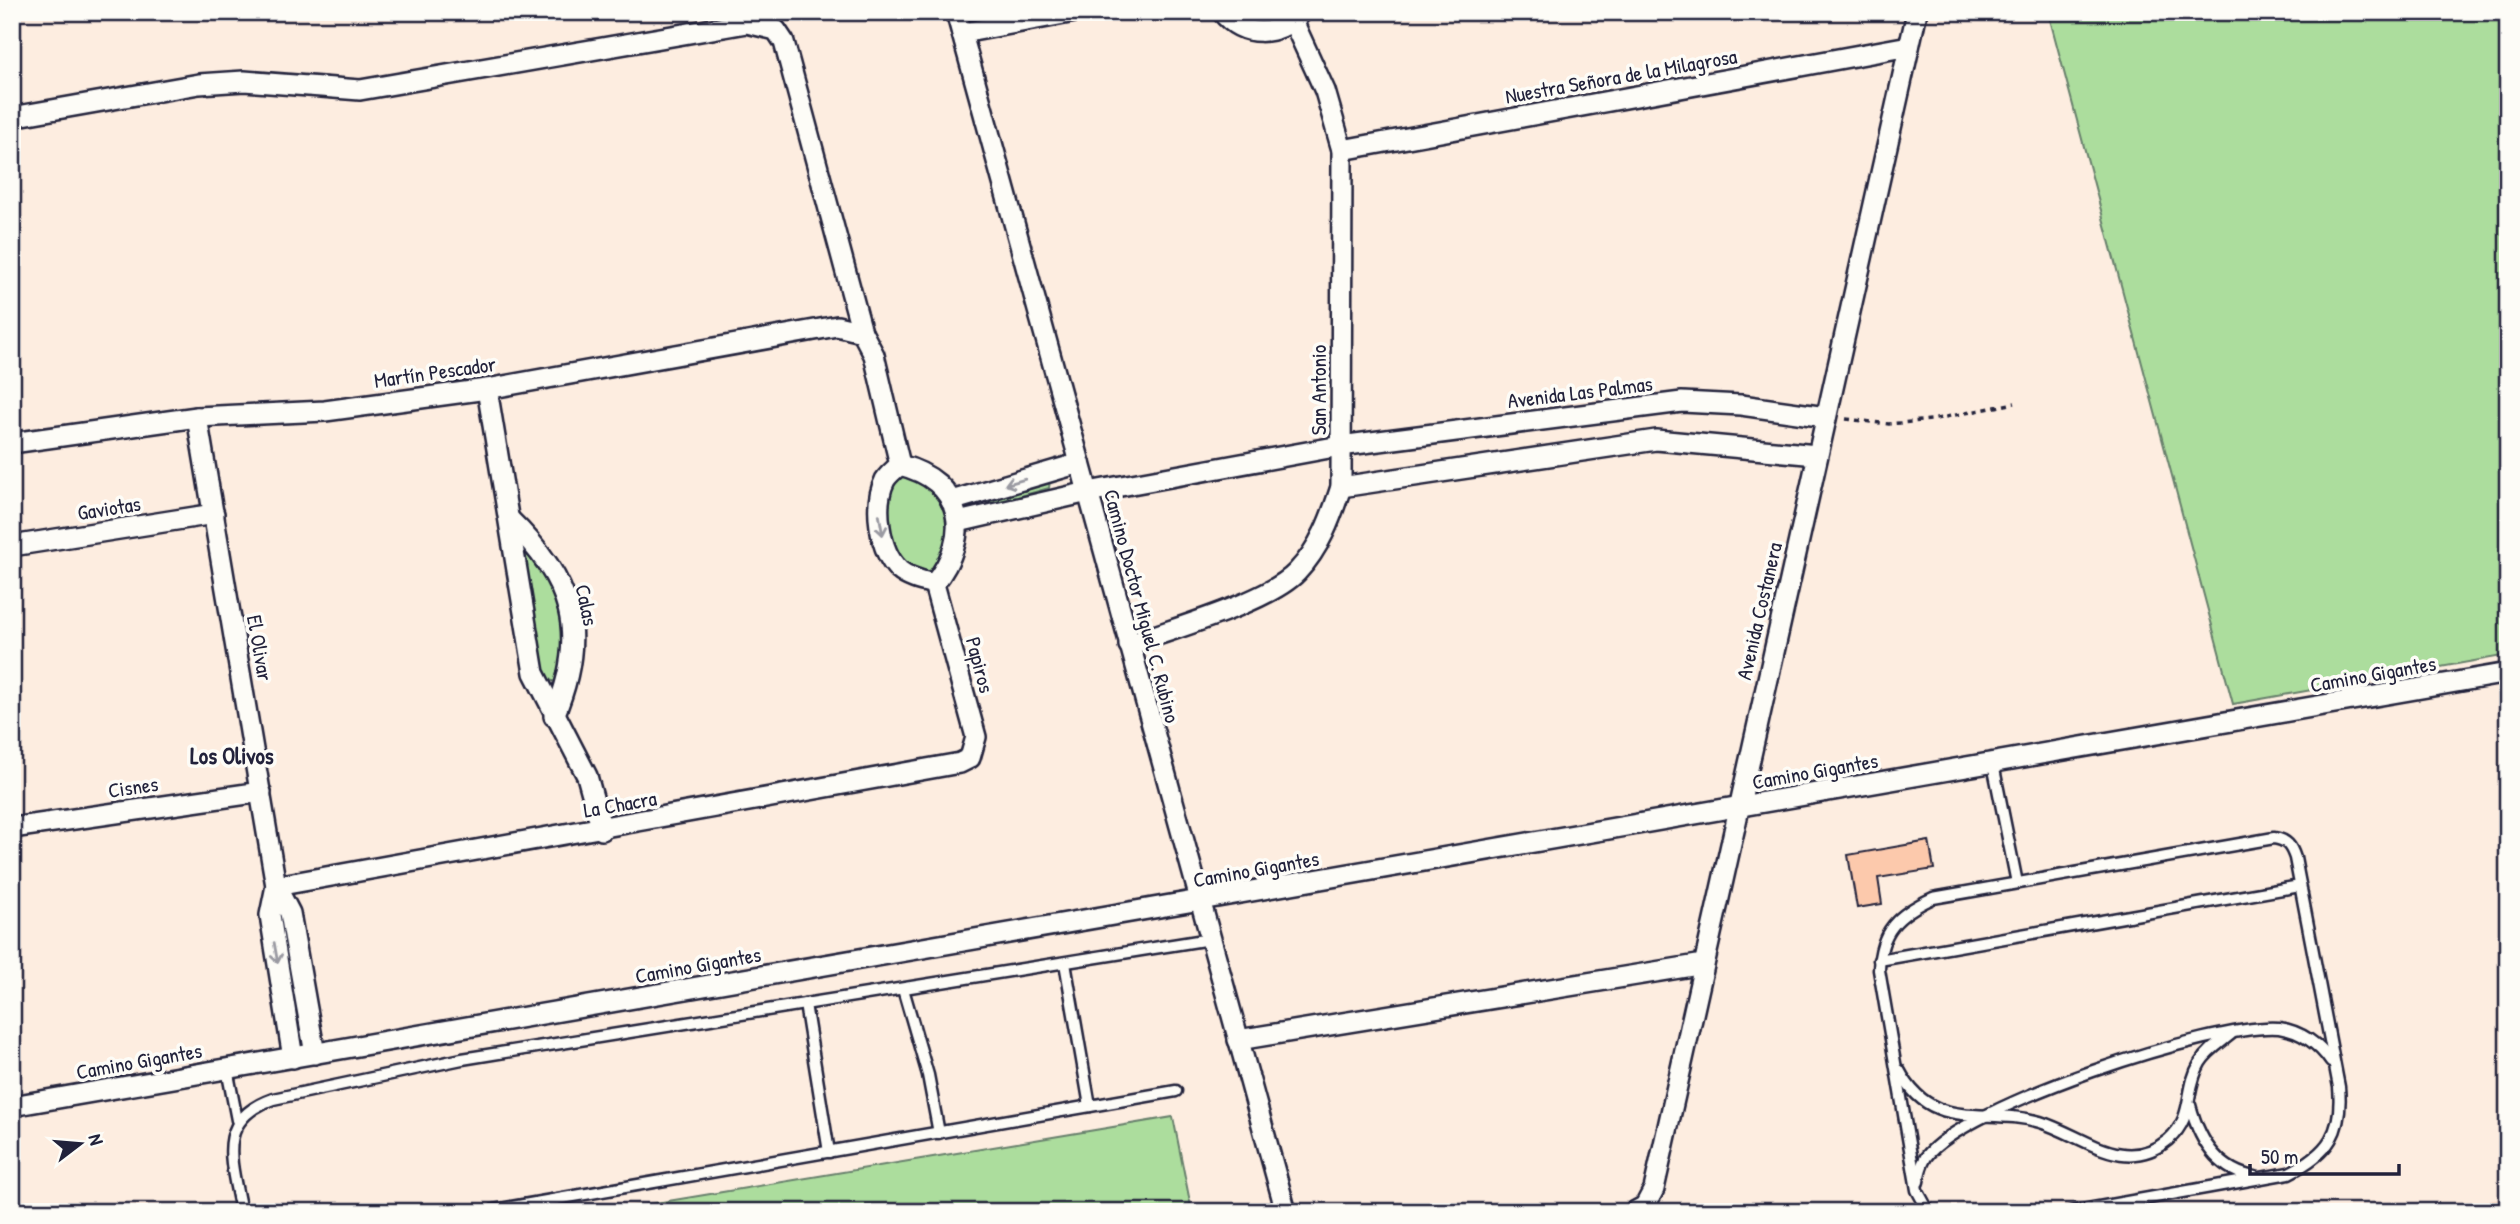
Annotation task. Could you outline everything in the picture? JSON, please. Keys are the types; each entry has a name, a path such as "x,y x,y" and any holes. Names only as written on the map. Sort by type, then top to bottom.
{"street":[{"name":"Camino Doctor Miguel C. Rubino","path":"956,12 1286,1212"},
{"path":"962,33 1074,12"},
{"path":"1222,12 1237,26 1259,32 1272,32 1297,17"},
{"name":"Avenida Costanera","path":"1634,1212 1645,1206 1654,1189 1917,12"},
{"name":"San Antonio","path":"1129,645 1271,592 1297,573 1326,532 1341,487 1342,150 1325,91 1297,17"},
{"path":"12,117 199,84 244,81 360,90 747,23 776,30 784,42 862,332 874,355 900,465"},
{"name":"Nuestra Señora de la Milagrosa","path":"1342,150 1909,46"},
{"name":"Martín Pescador","path":"12,443 197,416 325,411 486,389 837,326 862,332"},
{"path":"486,389 534,673 587,776 601,830"},
{"name":"Avenida Las Palmas","path":"1088,492 1340,446 1682,402 1741,405 1826,417"},
{"name":"El Olivar","path":"197,416 276,886 290,913 315,1054"},
{"path":"1341,487 1656,440 1817,455"},
{"path":"951,501 1080,463"},
{"path":"900,465 929,477 951,501 958,522 954,553 934,584 915,579 898,569 886,548 880,523 879,499 885,479 900,465"},
{"path":"958,522 1088,492"},
{"name":"Gaviotas","path":"12,546 214,514"},
{"name":"Calas","path":"509,519 534,543 555,571 568,610 571,649 565,690 554,716"},
{"name":"Papiros","path":"934,584 976,737 970,758"},
{"name":"Camino Gigantes","path":"12,1107 2508,673"},
{"name":"La Chacra","path":"276,886 948,767 970,758"},
{"name":"Cisnes","path":"12,828 261,792"},
{"name":"El Olivar","path":"276,886 270,915 293,1058"},
{"path":"1238,1040 1704,964"}],"lane":[{"path":"1993,764 2018,883"},
{"path":"1929,1212 1917,1191 1879,960 1880,947 1901,915 1933,898 2274,838 2284,839 2292,847 2335,1069 2341,1113 2336,1133 2309,1163 2289,1173 2071,1212"},
{"path":"1879,960 2300,886"},
{"path":"241,1212 231,1160 231,1137 237,1120 253,1106 273,1099 462,1059 1210,939"},
{"path":"1065,962 1090,1107"},
{"path":"903,989 928,1075 939,1133"},
{"path":"805,1004 829,1152"},
{"path":"1917,1191 1919,1174 1927,1156 1956,1132 2055,1085 2131,1057 2232,1033 2280,1028 2303,1036 2322,1048 2335,1069"},
{"path":"1894,1061 1909,1090 1927,1104 1949,1113 2040,1122 2088,1145 2128,1155 2149,1152 2168,1140 2182,1124 2200,1063 2232,1033"},
{"path":"227,1069 237,1120"},
{"path":"494,1210 1176,1091"},
{"path":"2190,1104 2197,1129 2208,1149 2222,1163 2243,1175 2263,1178"}],"path":[{"path":"1826,417 1899,423 1931,420 2015,403"}],"shaded area":[{"path":"2508,1197 2508,1212 2421,1212"}],"green space":[{"path":"2048,12 2508,12 2508,655 2233,704"},
{"path":"902,474 923,479 946,507 950,539 933,571 927,574 902,559 889,537 886,511 889,482"},
{"path":"1050,480 1049,488 992,504 986,501 986,498"},
{"path":"526,547 550,576 565,630 559,679 555,682 542,677 523,549"},
{"path":"1173,1117 1192,1212 602,1212"}],"building":[{"path":"1929,841 1934,869 1878,878 1882,904 1857,908 1848,855"}],"district":[{"name":"Los Olivos","path":"232,755"}]}
